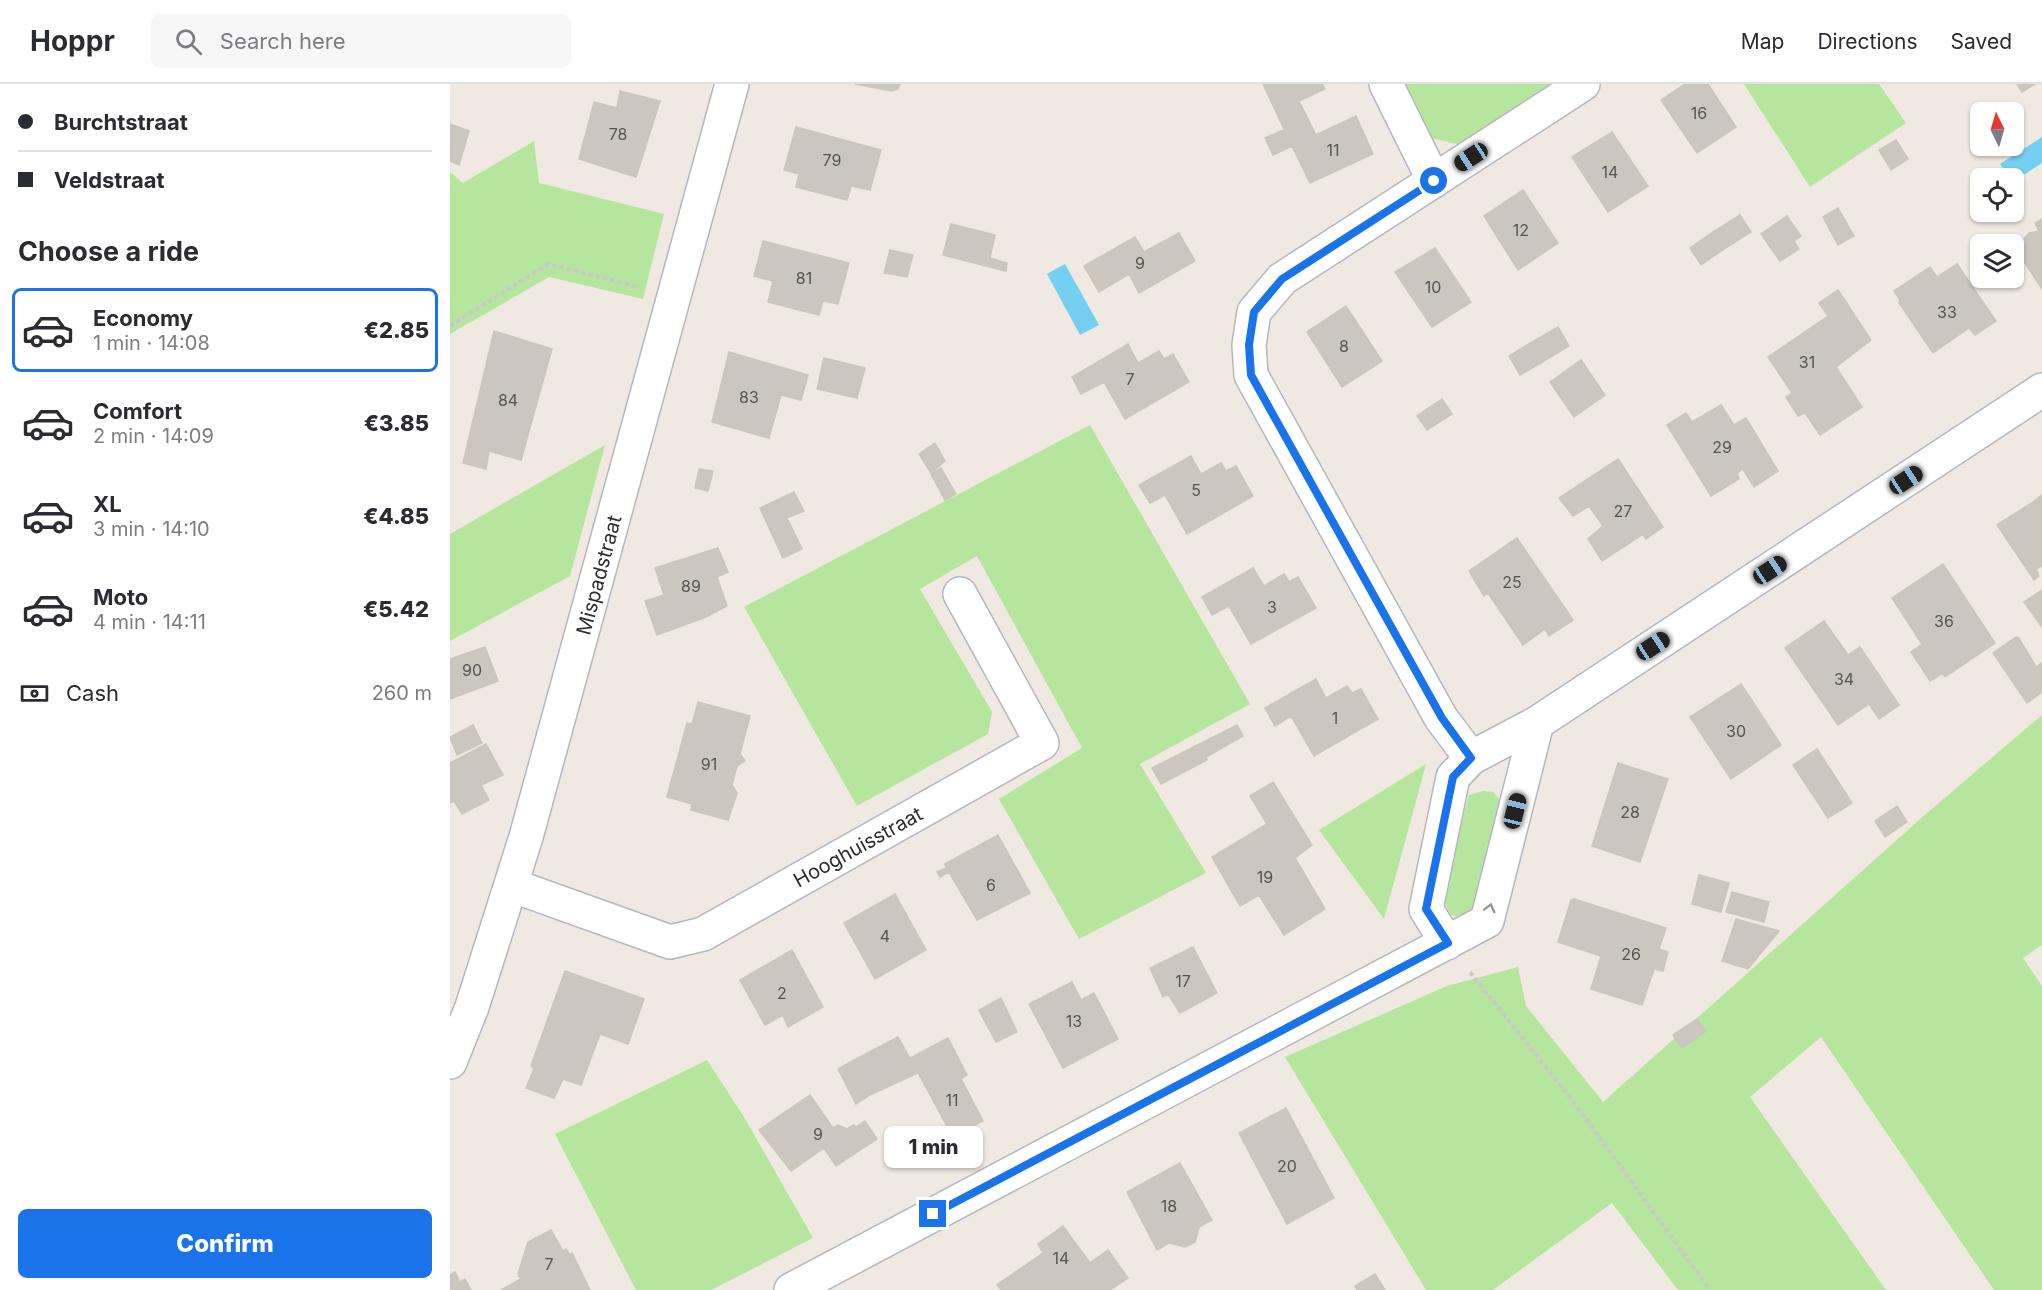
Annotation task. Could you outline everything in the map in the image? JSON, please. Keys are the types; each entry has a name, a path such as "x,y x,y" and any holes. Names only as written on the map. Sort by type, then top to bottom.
{"street":[{"name":"Mispadstraat","path":"450,1062 472,1007 511,885 732,84"},
{"path":"1386,84 1434,181"},
{"path":"1471,758 1442,718 1251,375 1249,345 1254,312 1282,279 1583,84"},
{"path":"1448,943 1426,909 1453,777 1471,758 1537,723 2042,390"},
{"name":"Hooghuisstraat","path":"511,885 670,942 703,934 1042,743 960,594"},
{"path":"791,1290 1487,921 1537,723"}],"path":[{"path":"450,326 548,264 675,296"},
{"path":"1467,969 1578,1108 1710,1290"}],"green space":[{"path":"1399,84 1554,84 1476,136 1457,144 1431,138"},
{"path":"1744,84 1879,84 1906,123 1810,187"},
{"path":"534,141 539,183 664,214 643,299 549,277 450,334 450,172 463,183"},
{"path":"1090,425 1250,704 1140,764 1206,873 1079,939 999,799 1082,748 977,556 920,589 992,712 988,734 857,806 744,607"},
{"path":"605,445 570,576 450,641 450,534"},
{"path":"2042,715 2042,945 2023,958 2042,986 2042,1290 1994,1290 1821,1037 1750,1097 1886,1290 1678,1290 1612,1203 1493,1290 1426,1290 1285,1057 1447,986 1518,967 1526,1006 1603,1102 1927,813"},
{"path":"1426,764 1384,919 1319,830"},
{"path":"1483,791 1493,792 1501,801 1477,909 1463,918 1451,915 1441,895 1469,795"},
{"path":"707,1060 744,1117 813,1238 711,1290 636,1290 555,1134"}],"water":[{"path":"2042,137 2042,163 2024,175 2024,168 2003,168 2000,164 2012,156 2024,156 2024,149"},
{"path":"1065,264 1099,325 1080,335 1047,274"}],"building":[{"path":"855,84 900,84 898,89 892,91"},
{"path":"1263,84 1322,84 1325,89 1299,101 1308,119 1284,129"},
{"path":"1685,84 1708,84 1736,127 1697,153 1661,100"},
{"path":"2017,84 2035,84 2022,92"},
{"path":"620,91 660,101 636,177 579,159 594,102 617,108"},
{"path":"1356,116 1373,154 1310,183 1292,146 1273,155 1265,138 1308,119 1316,135"},
{"path":"450,124 469,131 459,165 450,161"},
{"path":"796,127 881,150 870,190 851,186 847,200 796,187 799,174 784,170"},
{"path":"1612,132 1648,186 1608,212 1572,157"},
{"path":"1896,140 1908,159 1891,170 1879,150"},
{"path":"1523,190 1558,243 1518,270 1484,216"},
{"path":"1838,208 1854,236 1838,245 1823,217"},
{"path":"1740,215 1751,232 1724,249 1713,232"},
{"path":"1787,216 1801,236 1794,241 1799,249 1780,261 1761,234"},
{"path":"2042,219 2042,289 2024,262 2024,238 2029,233 2039,231 2035,223"},
{"path":"951,224 995,235 990,258 1007,263 1006,271 943,255"},
{"path":"1713,232 1724,249 1701,265 1690,248"},
{"path":"1179,233 1195,261 1139,293 1129,274 1099,292 1084,266 1135,237 1144,252"},
{"path":"763,241 849,263 838,304 823,301 819,315 768,302 773,281 754,276"},
{"path":"1435,248 1471,302 1432,327 1395,272"},
{"path":"890,250 913,255 907,277 884,273"},
{"path":"1957,264 1970,283 1970,288 1973,288 1996,321 1975,335 1969,328 1933,353 1899,303 1900,300 1894,291 1930,267 1937,277"},
{"path":"1838,290 1871,340 1836,367 1862,407 1820,435 1805,413 1798,416 1786,397 1792,393 1768,357 1828,316 1819,303"},
{"path":"1346,306 1382,361 1342,387 1307,332"},
{"path":"1558,327 1569,346 1544,361 1532,342"},
{"path":"494,331 552,349 521,460 489,451 486,469 463,463"},
{"path":"1532,342 1544,361 1520,375 1509,356"},
{"path":"1128,344 1138,363 1159,351 1164,359 1173,354 1189,382 1125,419 1104,382 1081,394 1072,377"},
{"path":"729,352 808,375 801,400 781,395 769,438 712,422"},
{"path":"824,358 865,368 857,398 817,389"},
{"path":"1581,360 1605,395 1574,417 1550,382"},
{"path":"1442,399 1452,414 1427,430 1417,416"},
{"path":"1721,405 1734,425 1746,418 1778,471 1754,487 1743,469 1737,473 1739,479 1711,496 1667,425 1686,413 1692,422"},
{"path":"935,443 945,461 931,473 919,454"},
{"path":"1191,456 1201,474 1221,463 1226,471 1236,466 1253,496 1187,534 1165,495 1150,503 1139,485"},
{"path":"1618,459 1663,527 1646,539 1643,534 1602,561 1588,539 1603,526 1589,506 1573,516 1559,498"},
{"path":"941,468 956,494 945,500 931,474"},
{"path":"699,469 713,471 708,491 695,488"},
{"path":"794,492 804,511 787,518 802,549 783,558 760,508"},
{"path":"2042,495 2042,516 2033,502"},
{"path":"2033,502 2042,516 2042,566 2036,569 2039,576 2034,580 1997,525"},
{"path":"1517,538 1573,620 1549,636 1545,629 1523,645 1488,593 1484,596 1469,571"},
{"path":"718,548 728,572 717,577 727,606 706,617 657,635 645,601 664,595 655,568"},
{"path":"1943,564 1995,643 1945,677 1943,673 1930,681 1911,652 1922,644 1892,598"},
{"path":"1253,568 1264,586 1284,574 1289,582 1298,577 1316,608 1251,644 1229,606 1212,615 1202,597"},
{"path":"2042,590 2042,627 2024,602"},
{"path":"1824,621 1848,655 1860,647 1899,705 1879,719 1869,704 1838,725 1785,648"},
{"path":"2016,637 2019,638 2036,667 2042,663 2042,692 2027,703 1993,653"},
{"path":"485,647 498,681 450,699 450,659"},
{"path":"1316,679 1326,698 1347,686 1352,693 1361,689 1378,719 1314,756 1291,716 1275,726 1265,708"},
{"path":"1741,684 1781,745 1731,779 1690,717"},
{"path":"698,702 750,716 740,754 745,761 737,766 732,785 737,793 728,820 691,810 692,804 667,797 687,723 692,724"},
{"path":"473,725 482,743 457,755 450,737"},
{"path":"1237,725 1243,736 1206,757 1207,760 1161,784 1152,768"},
{"path":"486,744 503,775 481,785 489,800 462,814 454,801 450,803 450,763"},
{"path":"1817,749 1852,803 1828,818 1793,765"},
{"path":"1618,763 1668,779 1640,862 1592,846"},
{"path":"1273,782 1312,845 1295,858 1325,909 1284,935 1259,895 1240,906 1212,857 1267,824 1250,796"},
{"path":"1897,806 1907,822 1885,837 1875,821"},
{"path":"998,835 1030,893 977,920 949,872 940,877 937,872 946,868 945,864"},
{"path":"1699,875 1729,883 1721,912 1692,904"},
{"path":"1732,892 1769,902 1764,922 1726,912"},
{"path":"895,894 926,950 875,979 844,923"},
{"path":"1574,899 1666,928 1659,949 1668,952 1663,971 1654,969 1642,1005 1591,989 1601,956 1558,942 1571,900"},
{"path":"1736,919 1779,931 1748,969 1722,961"},
{"path":"1193,947 1217,993 1180,1013 1168,994 1163,997 1150,968"},
{"path":"792,950 823,1007 788,1027 783,1015 765,1025 740,980"},
{"path":"565,971 644,999 628,1044 600,1034 581,1085 563,1079 554,1098 526,1088 534,1069 531,1066"},
{"path":"1072,982 1081,1000 1094,993 1118,1039 1063,1068 1029,1004"},
{"path":"1001,998 1017,1032 996,1042 979,1010"},
{"path":"1697,1019 1706,1031 1682,1048 1673,1035"},
{"path":"898,1037 918,1073 870,1095 852,1061"},
{"path":"948,1038 967,1075 961,1079 983,1121 953,1137 910,1058"},
{"path":"852,1061 870,1095 856,1104 838,1069"},
{"path":"810,1095 833,1128 838,1125 847,1129 854,1125 856,1127 865,1121 877,1139 836,1166 824,1148 791,1171 759,1130"},
{"path":"1286,1108 1334,1198 1287,1224 1239,1133"},
{"path":"1180,1163 1212,1220 1199,1227 1195,1242 1185,1247 1169,1243 1157,1250 1127,1192"},
{"path":"1063,1226 1090,1263 1108,1250 1128,1278 1110,1290 1001,1290 997,1285 1043,1253 1038,1244"},
{"path":"551,1230 563,1251 566,1249 569,1254 572,1253 590,1290 501,1290 521,1279 518,1274 528,1242"},
{"path":"455,1272 460,1282 465,1279 471,1290 450,1290 450,1275"},
{"path":"1375,1274 1385,1290 1357,1290 1355,1286"}],"route":[{"path":"933,1214 1448,943 1426,909 1453,777 1471,758 1442,718 1251,375 1249,345 1254,312 1282,279 1434,181"}]}
